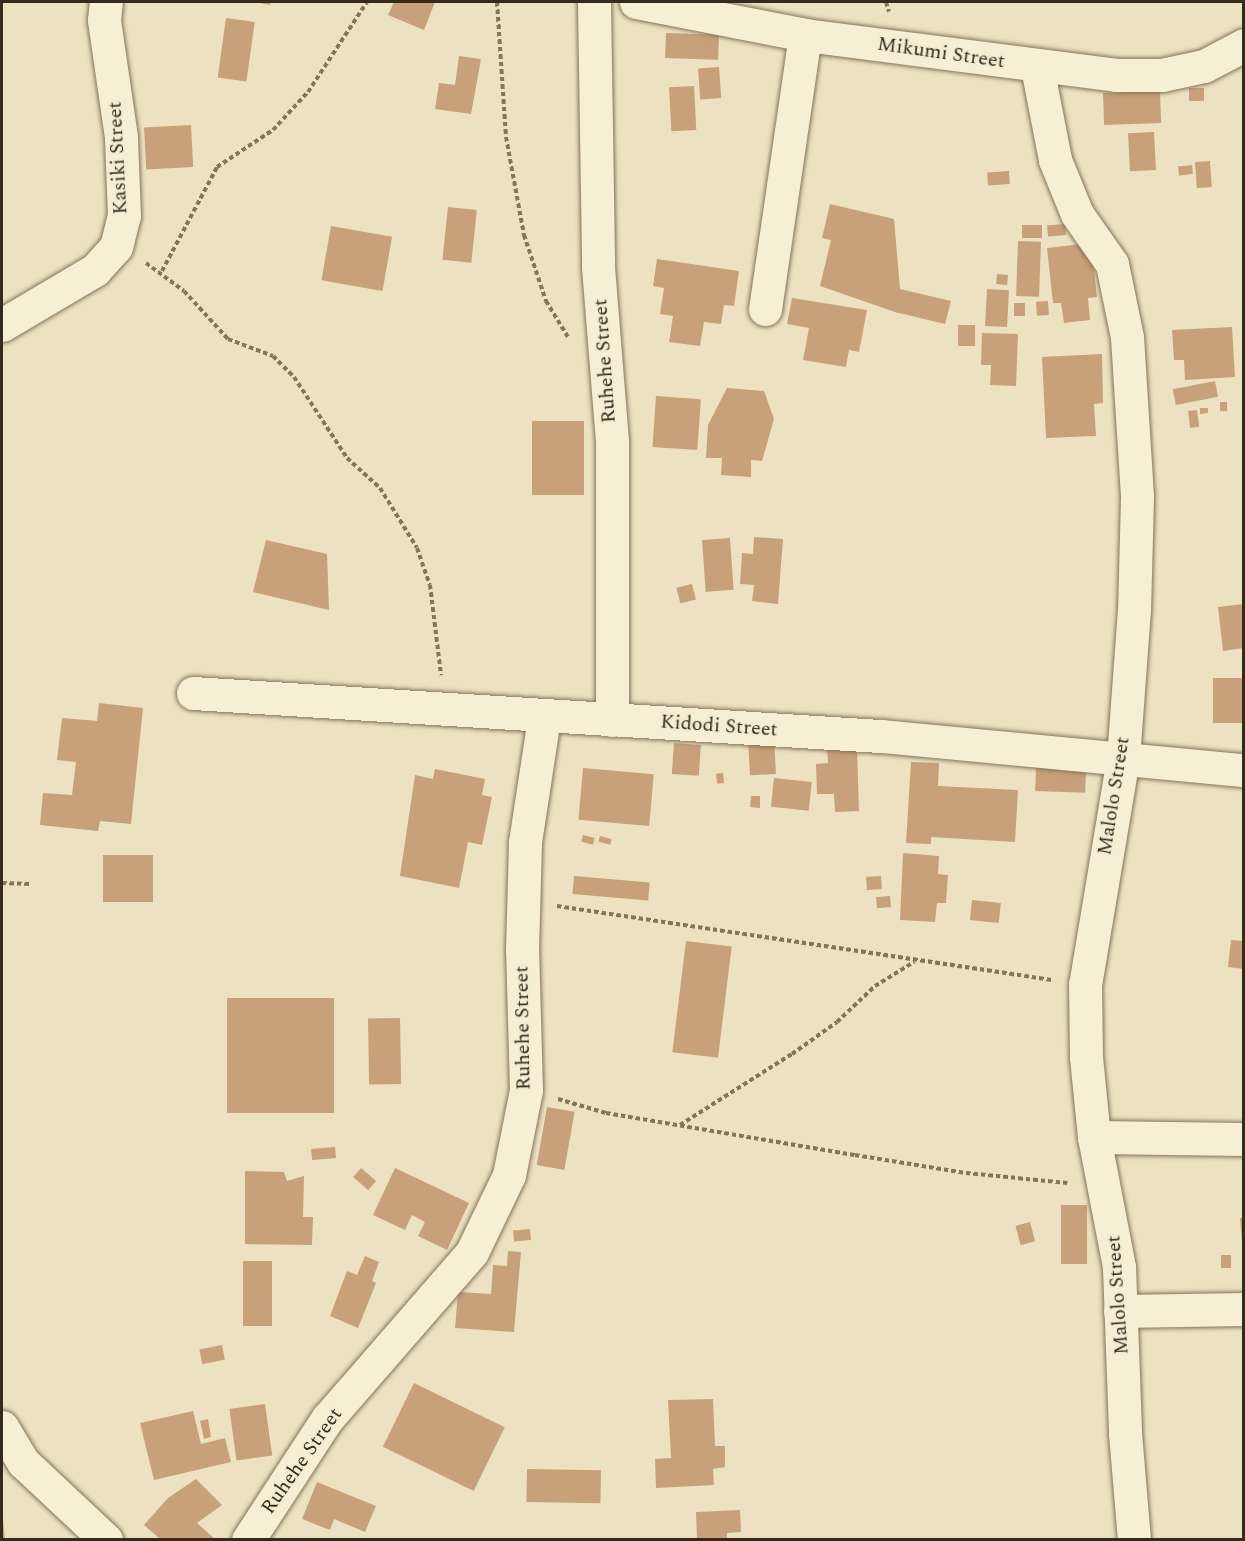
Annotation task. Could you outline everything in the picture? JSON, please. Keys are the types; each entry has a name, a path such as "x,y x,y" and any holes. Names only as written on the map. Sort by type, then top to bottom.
{"street":[{"name":"Kasiki Street","path":"2,325 96,270 116,248 124,216 121,137 104,20 106,2"},
{"name":"Ruhehe Street","path":"594,2 598,267 612,465 612,720"},
{"name":"Mikumi Street","path":"636,2 806,35 1037,67 1162,75 1204,66 1244,45"},
{"path":"765,309 806,35"},
{"name":"Malolo Street","path":"1037,67 1055,160 1077,214 1112,264 1127,336 1137,497 1134,609 1123,758 1085,984 1086,1057 1094,1137 1102,1184 1114,1228 1134,1539"},
{"name":"Kidodi Street","path":"193,693 444,709 544,718 882,736 1244,770"},
{"name":"Ruhehe Street","path":"248,1539 327,1419 472,1252 509,1175 526,1090 525,842 544,718"},
{"path":"1094,1137 1244,1139"},
{"path":"1120,1311 1244,1309"},
{"path":"2,1427 23,1462 106,1539"}],"path":[{"path":"162,271 217,167 273,130 308,92 367,2"},
{"path":"497,2 506,137 524,235 546,301 573,342"},
{"path":"116,248 162,271 228,339 273,356 294,377 347,459 380,488 417,548 430,585 444,709"},
{"path":"2,884 31,884"},
{"path":"524,901 914,962 1085,984"},
{"path":"680,1125 792,1054 837,1022 874,986 914,962"},
{"path":"526,1090 606,1113 966,1173 1102,1184"}],"building":[{"path":"254,2 271,2 270,5"},
{"path":"394,2 435,2 424,30 388,15"},
{"path":"226,18 255,22 246,81 218,77"},
{"path":"666,33 719,35 718,60 665,58"},
{"path":"459,56 481,59 471,114 435,109 439,83 455,85"},
{"path":"719,67 721,98 700,99 698,68"},
{"path":"694,86 696,130 671,131 669,87"},
{"path":"1189,88 1204,88 1204,101 1189,101"},
{"path":"1160,91 1161,123 1104,125 1103,93"},
{"path":"191,125 193,167 146,169 144,127"},
{"path":"1154,132 1156,170 1130,171 1128,133"},
{"path":"1210,161 1212,187 1197,188 1195,162"},
{"path":"1192,165 1193,174 1179,175 1178,166"},
{"path":"1009,171 1010,184 988,186 987,173"},
{"path":"830,204 894,219 900,289 951,301 945,324 895,312 820,286 831,240 822,238"},
{"path":"448,207 477,210 471,263 442,260"},
{"path":"1065,224 1066,235 1048,237 1047,226"},
{"path":"1022,225 1042,225 1042,238 1022,238"},
{"path":"331,226 392,237 383,291 321,280"},
{"path":"1018,241 1041,242 1039,297 1016,296"},
{"path":"1091,243 1097,297 1088,298 1090,320 1064,323 1061,303 1053,303 1047,248"},
{"path":"657,259 739,271 734,306 724,305 721,324 704,322 700,346 669,342 673,316 660,314 664,288 653,286"},
{"path":"997,274 1008,275 1007,285 996,284"},
{"path":"987,289 1009,290 1007,327 985,326"},
{"path":"792,298 867,310 859,352 849,350 846,367 803,360 809,328 787,324"},
{"path":"1048,301 1049,315 1037,316 1036,302"},
{"path":"1014,303 1025,303 1025,316 1014,316"},
{"path":"958,325 975,325 975,346 958,346"},
{"path":"1232,327 1235,377 1185,380 1184,360 1174,360 1172,330"},
{"path":"982,333 1018,334 1016,386 990,385 991,365 981,365"},
{"path":"1102,354 1103,403 1094,404 1096,436 1046,438 1042,357"},
{"path":"1215,381 1218,397 1176,405 1173,389"},
{"path":"727,388 764,391 774,419 762,461 751,460 751,477 721,475 722,458 706,458 708,425"},
{"path":"656,396 701,399 697,450 652,447"},
{"path":"1220,402 1227,402 1227,411 1220,411"},
{"path":"1200,408 1208,408 1208,413 1200,414"},
{"path":"1197,410 1199,427 1190,428 1188,411"},
{"path":"532,421 584,421 584,495 532,495"},
{"path":"754,537 783,539 778,604 752,601 754,585 740,584 742,553 753,554"},
{"path":"730,538 734,590 706,592 702,540"},
{"path":"266,540 327,554 329,610 253,592"},
{"path":"692,584 696,600 680,603 676,588"},
{"path":"1244,604 1244,648 1223,651 1218,607"},
{"path":"1213,678 1244,678 1244,723 1213,723"},
{"path":"99,703 143,708 131,824 100,821 98,831 40,825 43,793 72,795 76,762 57,760 62,718 97,721"},
{"path":"774,737 776,774 750,775 748,738"},
{"path":"674,743 701,745 699,776 672,774"},
{"path":"857,747 859,811 835,812 834,794 817,794 816,764 828,763 827,748"},
{"path":"911,762 939,763 938,786 1018,790 1015,842 931,837 931,844 906,843"},
{"path":"583,768 654,774 649,826 578,820"},
{"path":"1036,768 1086,770 1085,793 1035,791"},
{"path":"435,769 485,779 482,795 492,797 482,845 468,842 459,888 400,876 415,775 433,779"},
{"path":"723,773 724,783 717,784 716,774"},
{"path":"774,778 812,782 809,811 771,807"},
{"path":"751,796 760,796 760,808 750,807"},
{"path":"583,835 595,838 593,845 581,842"},
{"path":"600,836 612,839 610,845 599,842"},
{"path":"903,853 939,856 938,874 948,875 946,903 937,903 935,922 900,920"},
{"path":"103,855 153,855 153,902 103,902"},
{"path":"574,876 650,883 648,901 572,894"},
{"path":"881,876 882,889 867,890 866,877"},
{"path":"890,896 891,907 877,908 876,897"},
{"path":"972,900 1001,903 999,923 970,920"},
{"path":"1231,940 1244,941 1244,969 1228,967"},
{"path":"686,941 732,947 718,1058 672,1052"},
{"path":"227,998 334,998 334,1113 227,1113"},
{"path":"400,1018 401,1084 369,1085 368,1019"},
{"path":"547,1107 575,1112 564,1170 537,1165"},
{"path":"335,1147 336,1158 312,1160 311,1149"},
{"path":"361,1168 376,1181 368,1190 353,1177"},
{"path":"395,1168 469,1203 447,1250 418,1236 425,1222 412,1215 405,1230 373,1215"},
{"path":"245,1171 284,1172 287,1181 304,1176 303,1217 313,1217 312,1245 245,1244"},
{"path":"1061,1205 1087,1205 1087,1264 1061,1264"},
{"path":"1240,1218 1244,1218 1244,1243 1242,1243"},
{"path":"1030,1222 1035,1241 1021,1245 1016,1226"},
{"path":"530,1229 531,1240 514,1241 513,1230"},
{"path":"508,1251 521,1252 514,1332 455,1328 458,1292 491,1294 493,1265 507,1266"},
{"path":"1221,1255 1231,1255 1231,1268 1221,1268"},
{"path":"365,1256 379,1262 372,1281 376,1283 358,1328 330,1316 347,1271 357,1275"},
{"path":"243,1261 272,1261 272,1326 243,1326"},
{"path":"222,1345 225,1360 202,1364 199,1349"},
{"path":"414,1383 505,1427 474,1491 383,1447"},
{"path":"713,1399 715,1446 725,1446 725,1467 713,1469 714,1485 656,1488 655,1459 671,1458 668,1400"},
{"path":"265,1404 272,1455 237,1461 229,1409"},
{"path":"193,1411 201,1444 225,1438 231,1462 154,1480 140,1423"},
{"path":"208,1419 211,1437 204,1439 200,1421"},
{"path":"527,1469 601,1470 600,1503 526,1502"},
{"path":"196,1479 222,1505 197,1523 215,1539 160,1539 144,1525 168,1498"},
{"path":"317,1482 376,1506 365,1532 334,1519 330,1530 302,1519"},
{"path":"740,1510 741,1532 727,1533 727,1539 697,1539 696,1512"},
{"path":"3,1519 5,1539 2,1539"}]}
